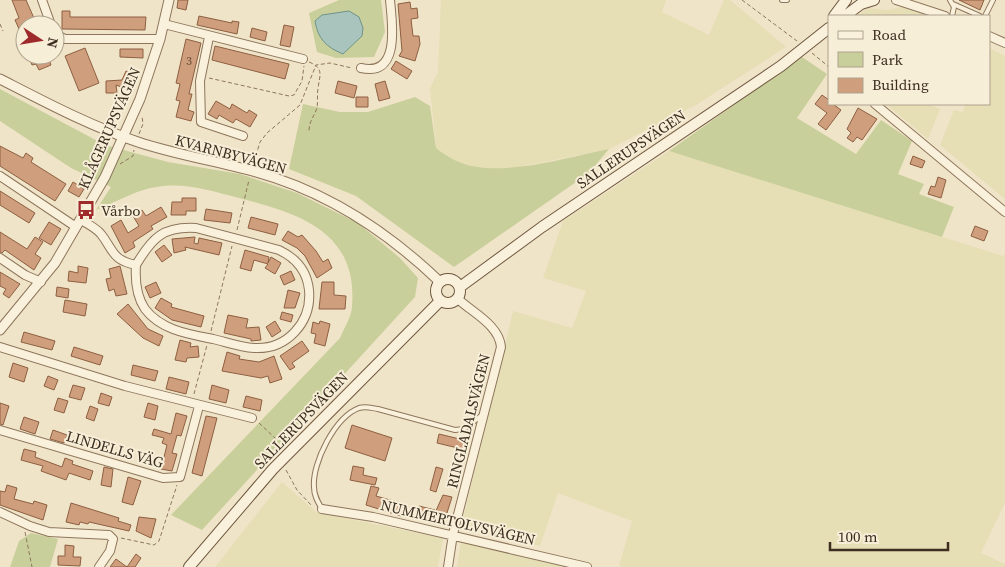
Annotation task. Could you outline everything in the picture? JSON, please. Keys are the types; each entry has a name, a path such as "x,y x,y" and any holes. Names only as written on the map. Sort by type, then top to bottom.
{"main road":[{"path":"835,15 846,0"},
{"path":"845,15 861,4 874,0"},
{"name":"SALLERUPSVÄGEN","path":"818,35 828,24"},
{"name":"SALLERUPSVÄGEN","path":"460,287 542,227 781,66 828,29"},
{"path":"450,279 460,287 458,299 450,304 440,301 436,291 440,282 450,279"},
{"name":"SALLERUPSVÄGEN","path":"189,567 273,469 440,301"}],"street":[{"path":"42,0 47,15"},
{"name":"KLÅGERUPSVÄGEN","path":"0,330 41,282 68,243 105,177 140,99 160,40 169,0"},
{"path":"361,68 369,70 377,67 388,58 392,50 393,31 390,0"},
{"path":"896,0 942,15"},
{"path":"920,0 929,10"},
{"path":"164,24 303,60"},
{"path":"990,36 1005,43"},
{"path":"209,37 201,76 201,122 243,136"},
{"path":"65,39 160,40"},
{"name":"KVARNBYVÄGEN","path":"0,79 76,118 123,137 163,150 257,172 316,193 348,210 396,241 440,282"},
{"path":"876,105 1005,212"},
{"path":"0,176 79,223 100,232 113,255 125,263 136,265"},
{"path":"196,228 290,255 304,272 308,282 308,306 298,330 278,344 254,348 209,339 174,330 155,319 140,300 135,275 136,265 151,242 167,231 196,228"},
{"path":"0,258 25,275 41,282"},
{"name":"RINGLADALSVÄGEN","path":"448,567 454,534 501,346 500,336 494,328 458,299"},
{"path":"0,347 195,405 252,418"},
{"name":"LINDELLS VÄG","path":"0,430 163,478 180,477 195,405"},
{"name":"NUMMERTOLVSVÄGEN","path":"322,509 373,516 587,567"},
{"path":"0,512 25,524 49,532 109,535 113,539 110,551 99,567"}],"lane":[{"path":"782,0 787,0"},
{"path":"986,15 993,0"},
{"path":"952,2 954,10 952,15"},
{"path":"952,2 978,15"},
{"path":"322,509 316,499 314,487 317,462 326,442 342,422 357,409 366,407 378,409 455,430 464,429 474,424 484,414"}],"path":[{"path":"742,0 799,43"},
{"path":"0,24 2,31"},
{"path":"812,53 828,66"},
{"path":"201,76 289,96 294,95 302,81 304,72 303,60"},
{"path":"316,65 330,63 361,68"},
{"path":"309,131 309,123 317,106 321,77 321,71 316,65"},
{"path":"254,163 260,142 267,133 300,106 316,65"},
{"path":"103,162 105,146 114,120 126,114"},
{"path":"195,405 209,339 250,177"},
{"path":"252,418 274,438 280,452"},
{"path":"286,470 301,496 308,503 322,509"},
{"path":"113,539 120,538 154,545 159,541 180,477"},
{"path":"25,524 25,538 32,567"}],"shaded area":[{"path":"441,0 666,0 662,12 709,35 724,0 730,0 786,47 696,105 609,149 509,169 487,169 459,163 436,148 430,88 438,72"},
{"path":"907,6 925,15 858,15 868,8 888,10"},
{"path":"990,48 1005,56 1005,199 940,145 954,110 963,112 965,105 990,105"},
{"path":"887,105 931,105 940,109 928,139"},
{"path":"669,151 1003,256 1005,253 1005,503 981,553 1005,564 1005,567 623,567 619,566 632,521 558,493 540,546 461,528 513,311 572,328 586,291 543,278 563,221"},
{"path":"282,482 316,512 443,538 438,567 215,567"},
{"path":"461,541 572,567 457,567"}],"green space":[{"path":"339,0 381,0 385,32 374,57 336,58 317,52 309,13"},
{"path":"802,57 827,74 797,118 856,154 881,120 912,141 898,174 924,184 919,194 954,207 942,237 669,151"},
{"path":"0,89 105,145 168,162 240,174 297,193 358,223 400,258 418,278 415,297 202,530 171,515 340,338 352,310 351,280 345,260 334,243 320,230 302,219 261,204 198,188 167,186 150,188 96,210 111,187 71,168 0,121"},
{"path":"415,97 430,106 436,148 456,161 475,167 493,168 533,165 609,149 589,173 454,267 356,196 289,169 303,104 340,112 368,112"},
{"path":"31,533 58,539 50,567 10,567 19,541"}],"water":[{"path":"349,11 359,17 363,28 362,36 343,54 324,42 318,33 315,21 322,15"}],"building":[{"path":"12,0 26,0 33,15 18,15"},
{"path":"178,0 188,0 186,10 177,8"},
{"path":"959,0 984,0 980,10"},
{"path":"410,2 411,9 417,8 418,18 411,19 413,36 419,36 420,44 415,61 399,56 402,51 398,4"},
{"path":"62,11 70,11 70,17 146,17 145,30 65,29 65,15 62,15"},
{"path":"199,16 232,23 232,21 239,22 237,34 197,25"},
{"path":"284,25 294,27 290,47 280,45"},
{"path":"252,28 267,32 265,41 250,37"},
{"path":"186,39 201,43 189,94 192,94 188,110 194,112 191,121 176,117 180,101 176,100 180,84 176,83"},
{"path":"215,46 289,64 285,79 212,60"},
{"path":"85,48 99,83 79,91 65,56"},
{"path":"120,49 143,49 143,58 120,57"},
{"path":"396,61 412,71 407,79 391,69"},
{"path":"36,65 51,65 39,70"},
{"path":"126,71 136,75 129,90 116,85 117,93 106,93 106,81 122,80"},
{"path":"338,81 357,86 354,98 335,93"},
{"path":"385,81 390,98 379,101 375,84"},
{"path":"822,95 828,99 828,105 834,105 841,110 826,130 818,124 827,113 815,104"},
{"path":"356,97 368,97 368,107 356,107"},
{"path":"216,101 230,109 232,104 247,113 249,110 257,115 250,127 236,119 233,123 219,115 217,119 208,114"},
{"path":"858,108 877,119 862,140 857,137 853,142 847,138 851,133 847,129"},
{"path":"0,146 23,158 26,153 33,158 31,162 66,184 55,201 0,166"},
{"path":"913,156 925,161 922,168 910,164"},
{"path":"938,177 946,180 941,198 928,194 931,186 935,187"},
{"path":"73,182 84,189 79,197 68,191"},
{"path":"0,191 35,213 29,223 0,205"},
{"path":"182,198 196,198 196,211 186,211 186,215 171,215 172,202 182,202"},
{"path":"161,207 167,217 151,226 153,229 133,242 135,247 125,253 111,226 121,220 128,233 139,226 133,216 142,210 146,216"},
{"path":"206,209 232,213 230,223 204,220"},
{"path":"251,217 278,224 275,235 248,228"},
{"path":"49,222 61,229 51,245 39,238"},
{"path":"975,226 988,231 984,241 971,236"},
{"path":"288,231 298,237 302,235 323,262 328,259 332,268 317,278 305,256 297,248 282,240"},
{"path":"0,232 27,249 35,237 43,242 35,254 41,258 34,270 5,250 2,253 0,252"},
{"path":"195,237 194,243 198,244 199,238 222,243 219,255 185,247 186,250 174,253 172,239"},
{"path":"164,245 172,255 162,262 155,252"},
{"path":"245,250 269,257 268,263 271,257 281,263 275,274 265,268 268,264 254,260 251,271 240,268"},
{"path":"78,266 88,268 86,283 68,281 69,271 78,273"},
{"path":"120,266 127,294 116,296 114,289 109,291 106,279 111,278 109,269"},
{"path":"291,271 295,280 284,285 280,276"},
{"path":"0,272 20,284 9,298 3,294 6,289 0,286"},
{"path":"156,282 161,293 150,298 145,287"},
{"path":"322,282 334,282 334,295 346,296 345,309 319,309"},
{"path":"57,287 69,289 68,298 56,296"},
{"path":"288,290 300,293 295,308 284,308"},
{"path":"161,298 172,304 171,307 204,316 201,327 172,320 155,308"},
{"path":"65,300 87,304 85,316 63,312"},
{"path":"128,304 148,329 163,336 159,346 143,338 117,314"},
{"path":"282,312 293,315 291,322 280,319"},
{"path":"228,315 248,319 246,328 259,327 261,340 251,341 251,339 224,333"},
{"path":"275,321 281,331 272,337 266,327"},
{"path":"320,321 330,324 325,346 314,343 316,334 311,333 313,322 319,324"},
{"path":"24,332 55,341 52,350 21,342"},
{"path":"180,340 191,343 190,347 198,346 199,357 187,358 186,362 175,360"},
{"path":"302,341 309,351 292,363 295,367 290,370 280,356"},
{"path":"74,347 103,356 100,365 71,356"},
{"path":"227,352 240,356 239,359 259,362 274,356 282,379 270,383 268,376 261,378 222,371"},
{"path":"13,363 28,368 24,382 9,377"},
{"path":"133,365 158,371 155,381 131,375"},
{"path":"48,376 58,380 54,390 44,386"},
{"path":"169,377 189,382 186,394 166,389"},
{"path":"73,385 85,388 81,400 69,397"},
{"path":"212,385 229,390 226,403 209,399"},
{"path":"101,393 112,397 109,406 98,403"},
{"path":"246,396 262,400 260,411 243,407"},
{"path":"58,398 68,401 64,413 54,410"},
{"path":"0,403 9,406 3,425 0,424"},
{"path":"148,403 158,406 155,420 144,417"},
{"path":"90,406 98,409 94,421 86,418"},
{"path":"176,413 187,416 181,436 177,435 172,453 177,454 172,471 161,469 167,445 162,443 164,438 152,435 154,429 171,434"},
{"path":"206,416 217,418 202,476 192,473"},
{"path":"24,417 39,422 35,434 20,429"},
{"path":"352,425 392,438 385,461 345,448"},
{"path":"53,430 67,435 64,443 50,439"},
{"path":"439,434 468,441 466,450 437,443"},
{"path":"89,436 102,440 99,449 86,446"},
{"path":"24,449 36,452 35,457 62,467 65,458 73,461 72,464 93,471 90,480 69,473 66,480 41,471 43,466 21,460"},
{"path":"353,466 364,468 363,475 377,478 375,485 350,480"},
{"path":"104,467 113,469 111,487 101,485"},
{"path":"436,467 443,469 436,492 430,490"},
{"path":"128,477 141,481 133,505 122,502"},
{"path":"7,485 17,488 14,499 33,504 34,501 47,505 43,520 0,505 0,491 5,492"},
{"path":"371,486 379,488 376,496 404,504 401,516 366,505"},
{"path":"443,495 452,497 446,516 435,513"},
{"path":"71,503 119,518 118,521 131,525 129,531 89,522 88,524 80,522 79,525 66,522"},
{"path":"419,506 435,510 432,522 416,519"},
{"path":"139,517 156,519 151,538 136,531"},
{"path":"65,545 74,546 73,557 81,557 80,566 58,565 58,556 65,556"},
{"path":"136,554 141,558 135,567 127,567"},
{"path":"116,559 127,567 110,567"}],"place":[{"name":"Vårbo","path":"86,210"}]}
